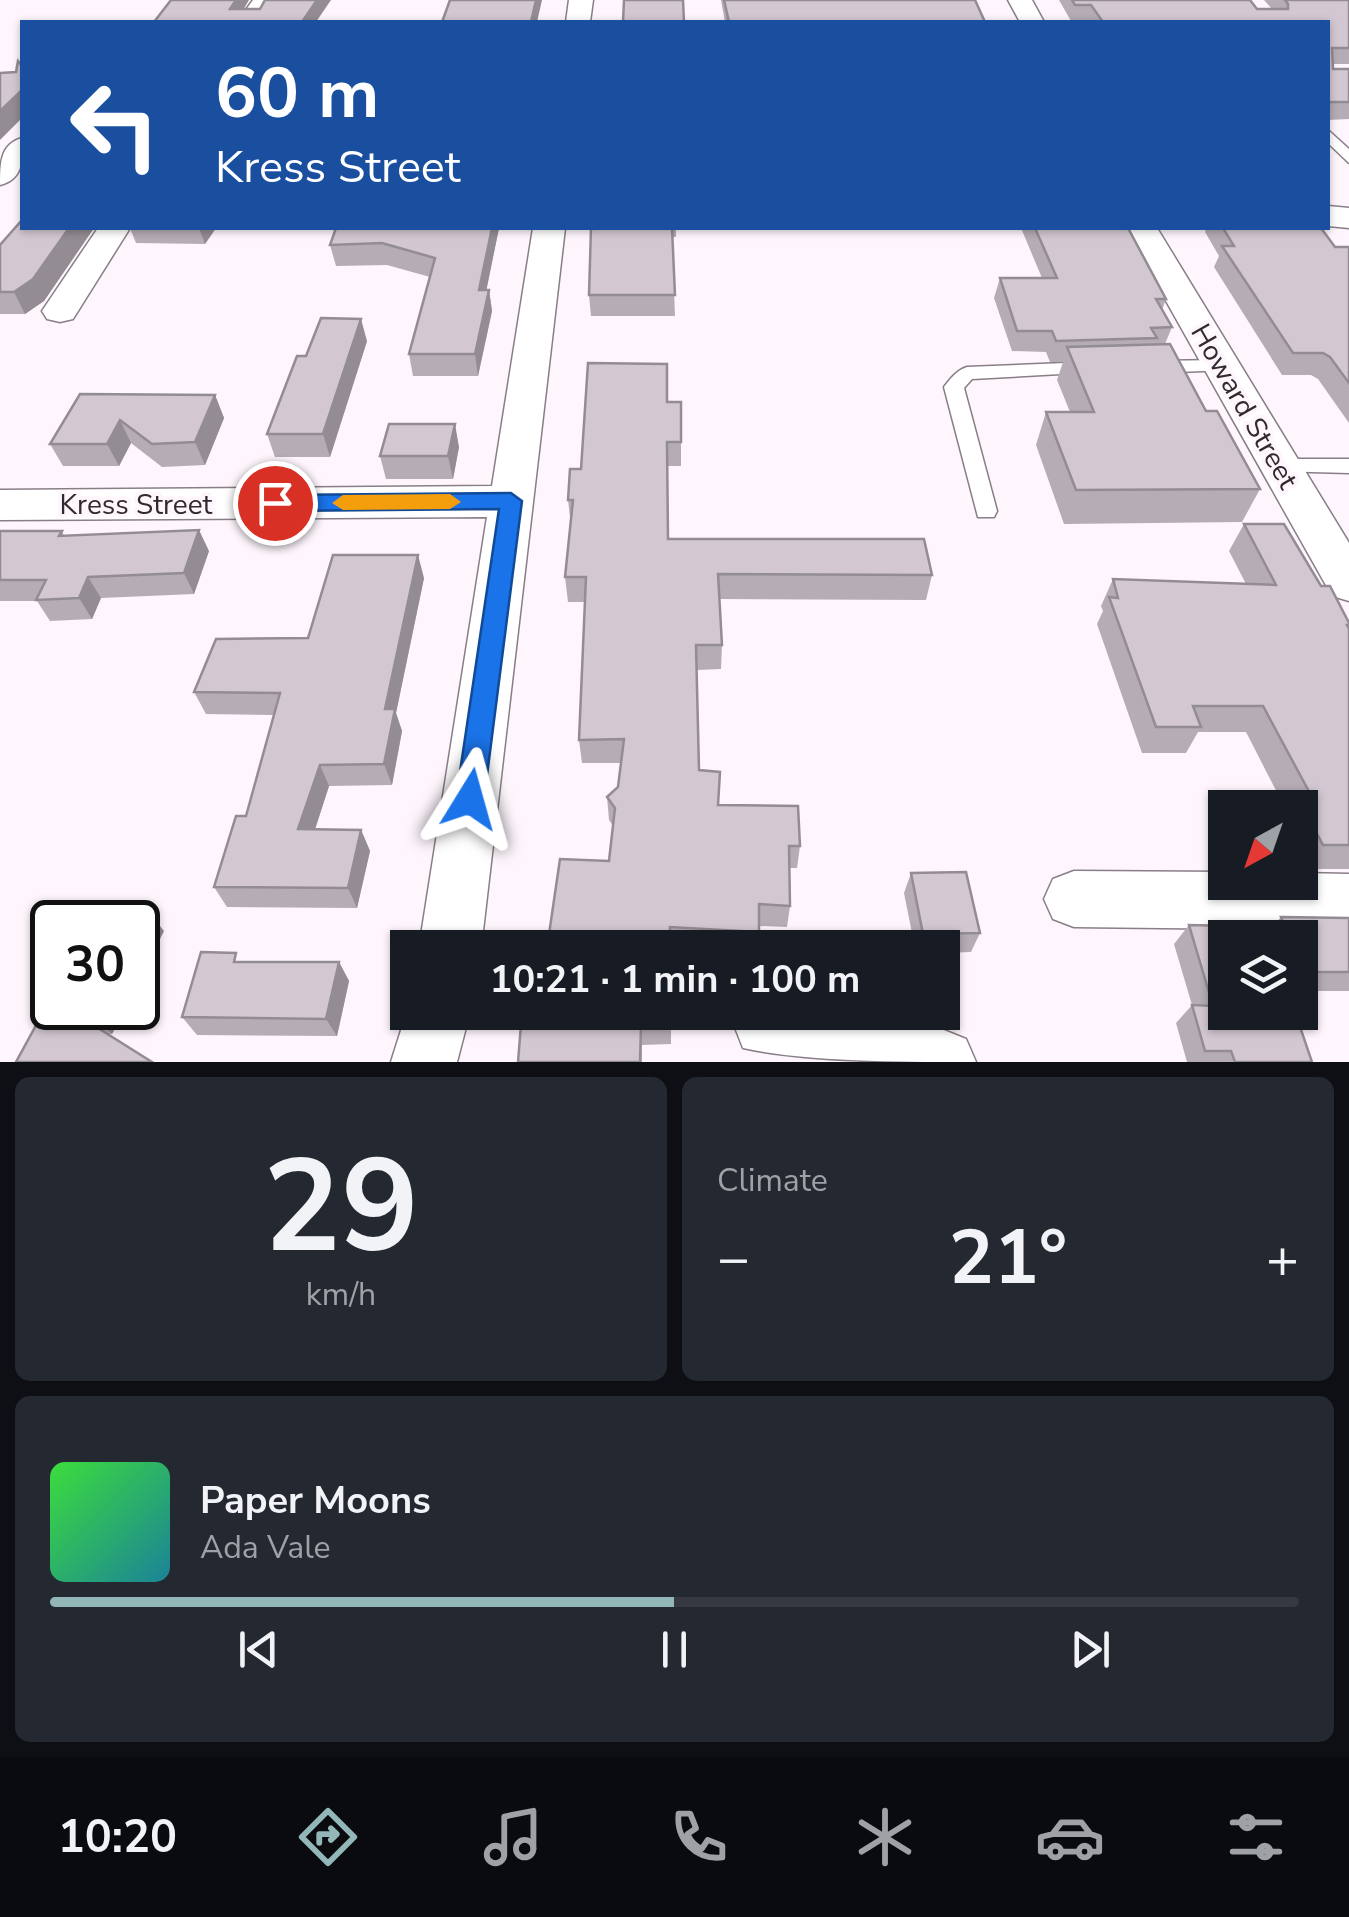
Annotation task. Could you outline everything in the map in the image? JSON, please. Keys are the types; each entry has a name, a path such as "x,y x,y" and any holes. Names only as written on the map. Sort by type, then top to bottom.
{"street":[{"path":"0,176 20,150"},
{"path":"60,311 113,230"},
{"path":"452,930 550,230"},
{"name":"Howard Street","path":"1142,230 1349,583"},
{"name":"Kress Street","path":"0,505 511,501"},
{"path":"1074,899 1349,902"},
{"path":"424,1062 433,1030"},
{"path":"807,1030 890,1042 943,1062"}],"lane":[{"path":"1330,136 1349,158"},
{"path":"986,511 954,387 956,380 967,373 1222,366"},
{"path":"1280,466 1349,466"}],"building":[{"path":"171,0 236,0 230,9 260,9 265,0 317,0 303,20 156,20"},
{"path":"450,0 536,0 531,20 443,20"},
{"path":"624,0 683,0 684,20 623,20"},
{"path":"724,0 975,0 984,20 729,20"},
{"path":"1072,0 1250,0 1257,9 1288,9 1285,0 1349,0 1349,48 1332,48 1333,69 1349,69 1349,102 1330,102 1330,20 1102,20 1091,5 1075,5"},
{"path":"18,61 20,92 0,111 0,73 16,72"},
{"path":"20,222 20,230 68,230 33,279 14,292 0,292 0,245"},
{"path":"335,230 492,230 479,290 489,290 475,354 409,354 435,258 382,243 330,245"},
{"path":"591,230 672,230 675,295 589,295"},
{"path":"1036,230 1129,230 1166,299 1156,299 1172,327 1151,328 1157,338 1056,341 1052,331 1017,331 1000,278 1057,278"},
{"path":"1224,230 1322,230 1335,247 1349,247 1349,383 1323,353 1293,353 1222,246 1234,246"},
{"path":"321,318 361,319 323,434 267,434 297,356 306,356"},
{"path":"1170,344 1206,411 1217,411 1260,489 1076,490 1046,412 1094,412 1067,347"},
{"path":"588,363 667,364 667,402 681,402 681,442 667,442 668,539 924,539 932,575 718,574 722,645 696,645 699,770 720,772 718,805 798,806 800,846 789,846 790,906 759,904 759,930 550,930 560,859 609,861 615,808 607,797 618,787 624,739 579,740 586,577 565,577 573,500 568,500 570,469 581,469"},
{"path":"80,394 215,395 195,442 152,444 120,420 107,444 50,444"},
{"path":"389,424 455,424 448,456 380,456"},
{"path":"1244,524 1284,524 1321,586 1330,586 1349,623 1349,845 1323,845 1318,836 1318,790 1308,790 1263,706 1193,706 1201,727 1156,727 1109,597 1118,598 1113,579 1276,585"},
{"path":"199,530 184,573 88,577 79,598 36,600 46,580 0,580 0,531 62,531 59,536"},
{"path":"333,555 418,555 385,709 395,709 384,764 320,765 298,829 361,830 348,888 214,887 236,816 246,816 280,693 194,692 216,639 308,638"},
{"path":"966,872 980,933 922,930 911,873"},
{"path":"1281,917 1349,918 1349,972 1318,972 1318,920"},
{"path":"1189,925 1208,925 1208,989"},
{"path":"201,952 236,953 234,962 339,962 326,1019 182,1017"},
{"path":"1192,1005 1208,1006 1208,1030 1301,1030 1312,1062 1235,1062 1231,1051 1205,1051"},
{"path":"33,1030 101,1030 152,1062 16,1062"},
{"path":"521,1030 641,1030 640,1062 518,1062"}],"slow traffic":[{"path":"343,503 450,502"}],"route":[{"path":"275,503 511,501 470,799"}]}
